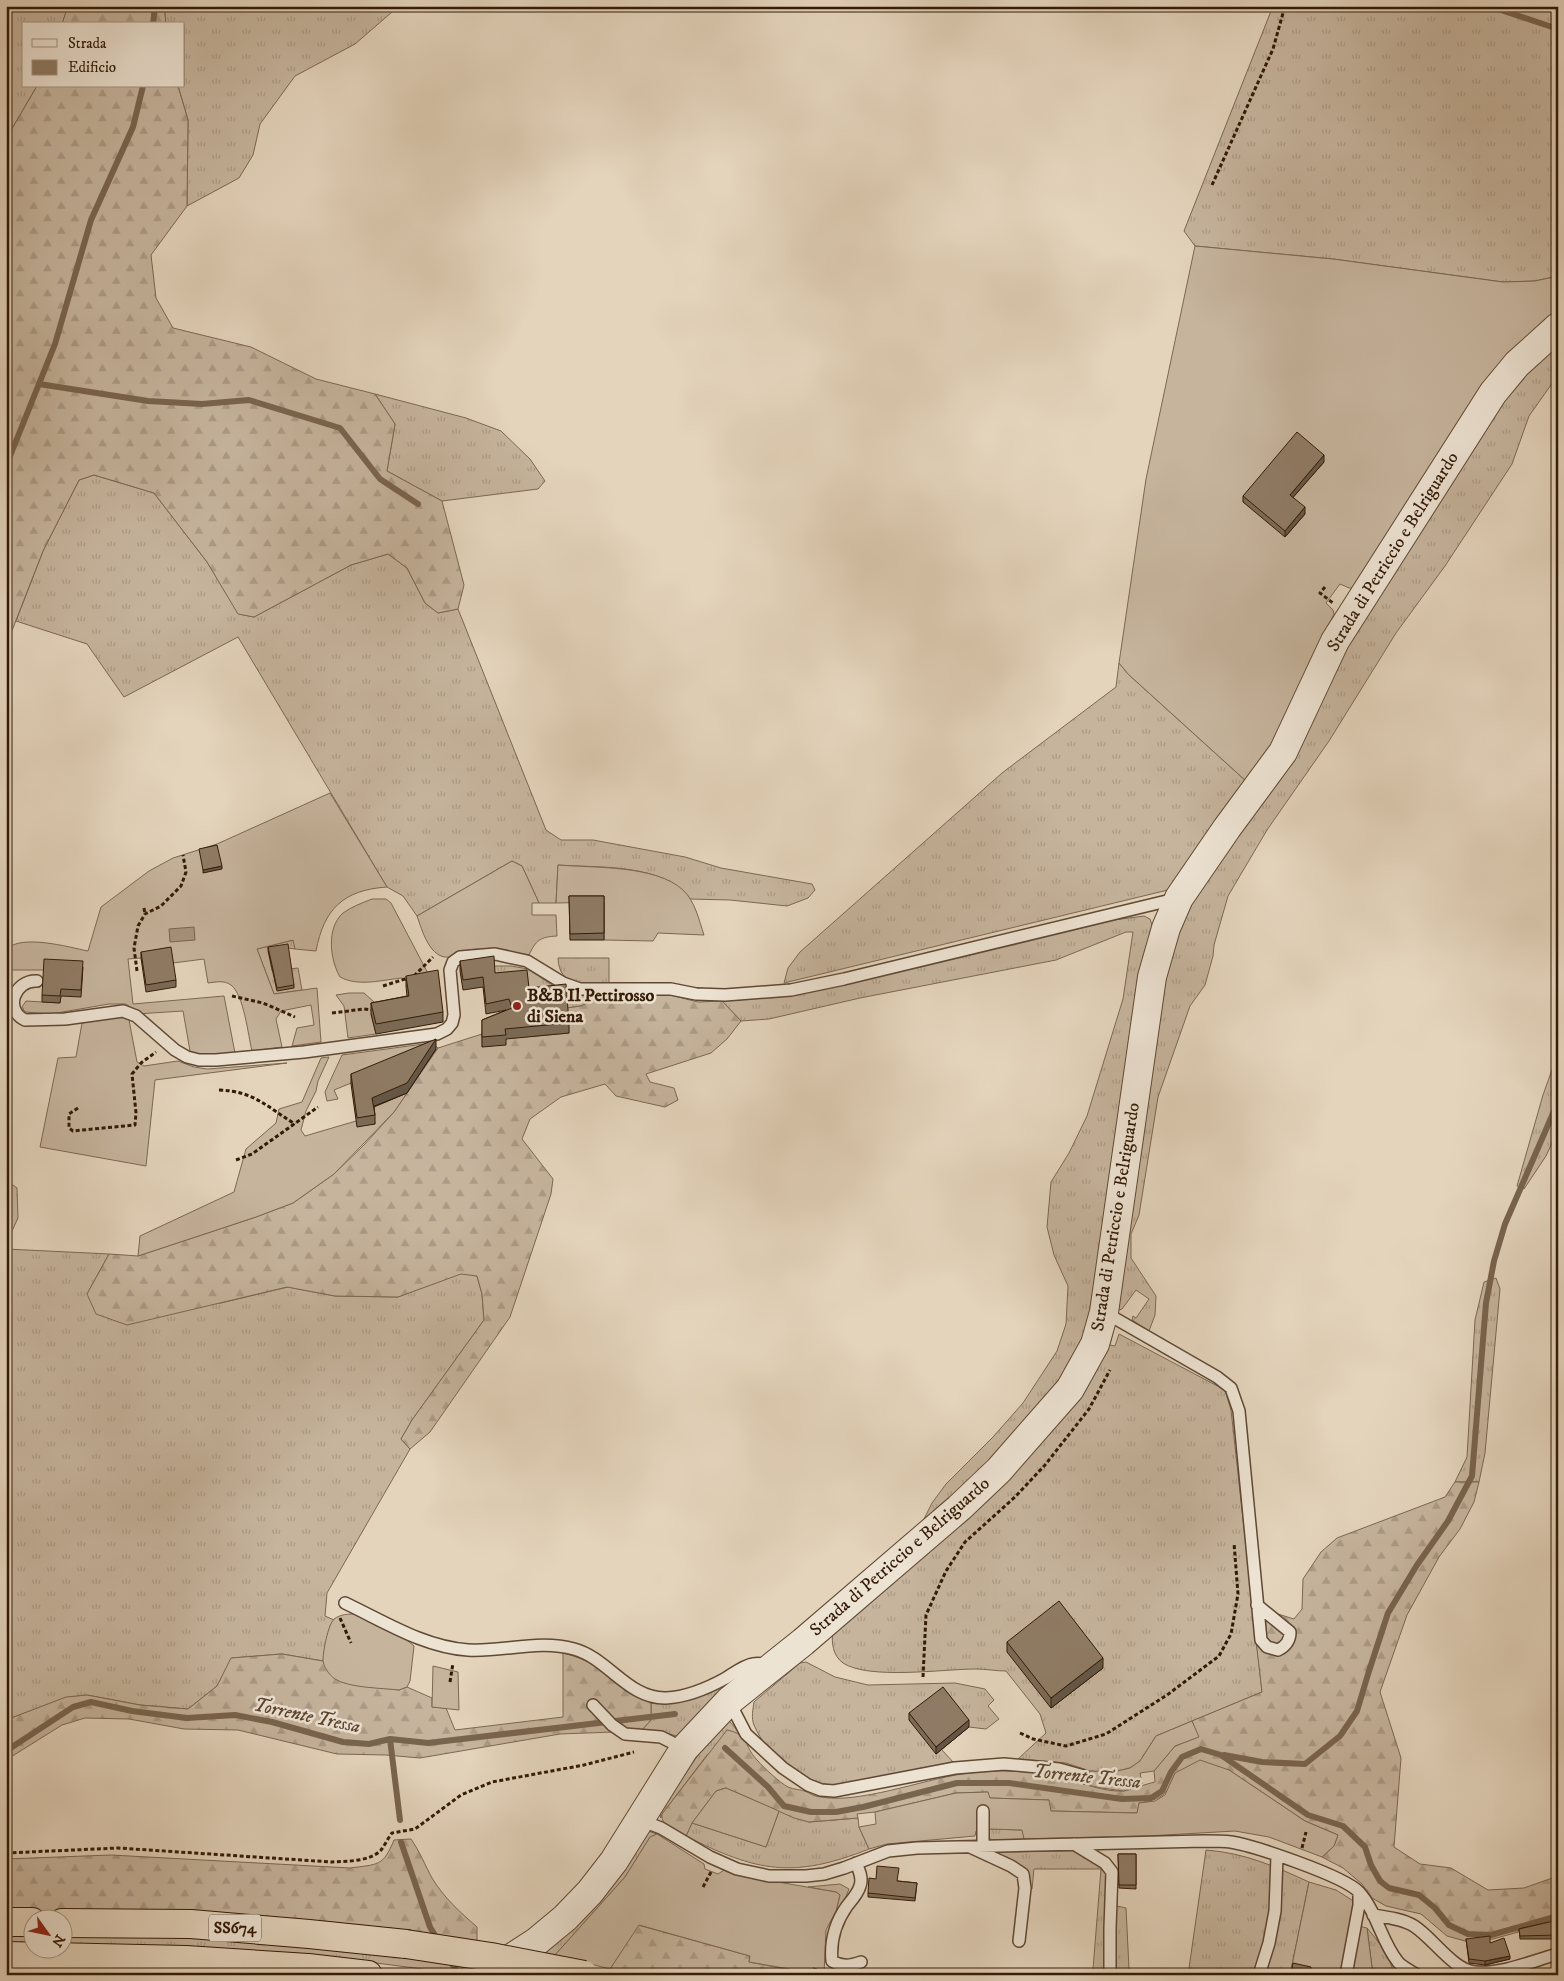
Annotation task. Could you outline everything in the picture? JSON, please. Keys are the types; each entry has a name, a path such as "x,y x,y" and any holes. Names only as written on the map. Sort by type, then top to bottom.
{"highway":[{"path":"6,1922 22,1922"},
{"name":"SS674","path":"72,1922 191,1924 406,1944 491,1957 584,1975"},
{"name":"SS674","path":"6,1956 186,1960 308,1968 368,1975"}],"street":[{"name":"Strada di Petriccio e Belriguardo","path":"484,1975 536,1942 565,1918 590,1892 614,1861 684,1749 729,1701 804,1642 958,1508 999,1470 1070,1389 1095,1344 1104,1312 1152,977 1166,928 1180,898 1227,828 1283,752 1335,641 1493,393 1517,364 1558,327"}],"lane":[{"path":"37,981 29,981 19,988 14,995 14,1008 21,1018 25,1020 65,1019 123,1011 136,1016 167,1043 188,1057 216,1060 304,1052 436,1034 447,1029 452,1023 454,1015 450,970 453,962 460,957 495,954 527,961 563,983 580,989 672,989 696,994 734,994 791,990 1180,898"},
{"path":"1104,1312 1217,1377 1231,1388 1239,1411 1257,1605"},
{"path":"345,1603 409,1634 447,1647 470,1650 554,1645 579,1650 596,1659 623,1682 649,1696 664,1698 681,1696 711,1686 752,1664 773,1665"},
{"path":"729,1701 746,1734 789,1772 808,1785 821,1790 834,1791 955,1768 1004,1764 1059,1769 1084,1776"},
{"path":"596,1708 612,1725 625,1734 661,1737 672,1742"},
{"path":"983,1811 983,1846"},
{"path":"640,1820 662,1828 710,1857 737,1869 769,1876 824,1874 888,1852 917,1848 1204,1841 1230,1842 1252,1846 1342,1879 1359,1892 1373,1915 1400,1969 1417,1975"},
{"path":"1074,1844 1105,1863 1112,1872 1110,1975"},
{"path":"968,1847 993,1860 1011,1866 1023,1874 1025,1888 1019,1941"},
{"path":"1259,1975 1269,1943 1275,1911 1277,1856"},
{"path":"856,1863 862,1879 860,1886 842,1912 831,1946 832,1961 840,1966 852,1966 861,1962"},
{"path":"1346,1975 1359,1905 1359,1892"},
{"path":"1373,1915 1413,1925 1437,1944 1455,1963 1474,1972 1503,1970 1554,1954"}],"path":[{"path":"1212,186 1273,49 1285,6"},
{"path":"1325,587 1320,593 1337,605"},
{"path":"137,970 134,948 138,926 145,914 161,906 181,886 186,872 183,855"},
{"path":"144,908 145,914"},
{"path":"383,986 414,976 433,957"},
{"path":"232,996 263,1004 295,1018"},
{"path":"332,1013 364,1009 372,1010"},
{"path":"78,1108 69,1114 68,1128 73,1131 135,1124 136,1113 132,1074 141,1063 167,1043"},
{"path":"219,1090 234,1090 259,1099 295,1124"},
{"path":"236,1160 252,1154 318,1107"},
{"path":"923,1677 926,1615 946,1571 965,1542 1015,1498 1045,1464 1089,1409 1111,1366"},
{"path":"1020,1733 1034,1739 1066,1746 1106,1734 1167,1695 1219,1656 1231,1634 1238,1594 1233,1535"},
{"path":"6,1853 118,1848 332,1862 353,1860 374,1855 381,1850 392,1833 415,1829 461,1796 492,1782 584,1765 637,1751"}],"green space":[{"path":"6,6 68,6 63,22 22,22 22,88 36,88 6,139"},
{"path":"68,6 164,6 166,22 63,22"},
{"path":"164,6 399,6 355,44 295,76 260,124 253,155 239,178 187,206 188,120 179,88 185,88 185,22 166,22"},
{"path":"1273,6 1558,6 1558,276 1535,281 1503,282 1333,259 1195,246 1184,231"},
{"path":"36,88 179,88 188,120 187,206 151,255 156,298 173,328 251,347 316,379 375,394 395,424 387,471 442,501 464,585 458,609 438,613 425,603 407,568 388,554 351,565 254,617 238,614 207,562 154,493 94,475 79,480 43,551 6,646 6,139"},
{"path":"1195,246 1333,259 1503,282 1535,281 1558,276 1558,316 1353,588 1340,584 1326,603 1333,610 1334,614 1269,750 1246,781 1128,674 1119,663 1146,479"},
{"path":"1558,342 1558,375 1529,416 1512,464 1445,566 1396,633 1329,741 1267,830 1228,896 1205,985 1190,1006 1158,1097 1139,1215 1131,1234 1131,1258 1156,1296 1155,1315 1149,1331 1132,1320 1133,1316 1136,1318 1149,1299 1136,1290 1122,1309 1116,1308 1164,976 1175,934 1193,894 1302,735 1366,611 1502,399"},
{"path":"375,394 466,418 501,431 530,459 545,481 538,489 442,501 387,471 395,424"},
{"path":"94,475 154,493 207,562 239,614 254,617 351,565 388,554 407,568 425,603 438,613 458,609 546,830 561,840 593,840 685,857 721,868 812,884 815,890 808,898 787,906 730,900 690,899 679,887 648,873 611,868 558,865 556,903 539,903 522,866 512,861 417,916 403,896 387,887 238,637 124,697 87,644 16,621 43,551 79,480"},
{"path":"1119,663 1128,674 1246,781 1168,890 784,983 788,968 800,952 1002,773 1116,687"},
{"path":"330,793 387,887 358,892 338,904 324,924 316,951 295,949 293,940 257,949 274,994 317,988 321,1042 292,1046 297,1028 314,1025 311,1005 281,1011 276,1019 282,1047 252,1051 239,997 231,985 226,982 208,983 204,959 173,963 141,958 128,959 133,1004 224,996 235,1053 201,1056 190,1051 183,1011 136,1014 126,1004 109,1004 51,1014 25,1012 22,1007 26,1001 60,1003 61,996 44,970 6,970 6,949 23,942 34,942 88,951 101,907 149,871 173,858 217,844"},
{"path":"512,861 522,866 539,903 532,903 532,915 556,915 557,936 539,940 529,955 483,949 465,951 450,957 443,957 437,954 428,943 417,916"},
{"path":"558,865 624,869 657,876 671,882 683,890 691,900 704,935 658,933 653,941 604,940 604,902 556,903"},
{"path":"372,899 386,899 391,903 432,981 412,985 402,978 355,982 340,977 332,953 331,944 334,927 343,913"},
{"path":"1144,916 1150,919 1152,925 1141,973 1092,1312 1077,1360 992,1464 922,1523 932,1503 946,1484 993,1437 1023,1403 1057,1351 1066,1324 1068,1286 1054,1255 1047,1227 1051,1182 1069,1153 1087,1116 1123,999 1133,932 1126,932 1056,960 860,998 769,1019 741,1021 722,1001 791,996 1106,921"},
{"path":"294,940 295,949 288,948 268,951 272,971 298,968 302,990 274,994 257,949"},
{"path":"558,958 609,958 609,985 575,983 569,980 563,975"},
{"path":"494,966 528,969 555,987 574,994 600,997 581,1006 567,1008 495,983"},
{"path":"364,993 384,1011 371,1014 376,1034 348,1038 344,1006 336,995"},
{"path":"670,995 698,1002 722,1001 741,1021 727,1039 711,1053 646,1074 650,1082 674,1088 678,1100 665,1107 616,1096 605,1084 561,1097 530,1119 522,1139 553,1179 551,1194 510,1317 430,1432 410,1449 401,1439 412,1420 484,1320 482,1294 477,1276 461,1274 398,1297 335,1296 287,1287 127,1325 96,1314 87,1294 109,1254 138,1256 293,1203 334,1174 364,1145 394,1112 438,1048 482,1034 482,1047 503,1019 525,1037 569,1033 567,1008 581,1006 600,997"},
{"path":"117,1016 129,1020 137,1062 144,1066 178,1061 194,1067 207,1069 287,1063 155,1080 146,1166 40,1147 58,1058 76,1057 82,1023"},
{"path":"431,1043 438,1048 426,1064 422,1054 334,1090 338,1099 327,1101 325,1092 342,1055"},
{"path":"1558,1053 1558,1130 1546,1156 1524,1189 1517,1186 1543,1095"},
{"path":"329,1057 306,1111 301,1130 305,1136 356,1121 375,1124 373,1111 375,1106 407,1093 394,1112 334,1174 293,1203 138,1256 140,1236 234,1192 246,1149 276,1123 279,1109 302,1102 321,1058"},
{"path":"6,1180 17,1188 18,1218 6,1244"},
{"path":"6,1249 109,1254 87,1294 221,1303 288,1287 335,1296 398,1297 461,1273 477,1276 482,1294 484,1320 412,1420 401,1439 410,1449 327,1593 325,1616 334,1620 330,1626 323,1661 282,1654 232,1658 217,1686 188,1709 140,1705 87,1695 66,1698 6,1720"},
{"path":"1496,1278 1500,1289 1485,1453 1479,1482 1455,1482 1467,1457 1475,1320 1484,1282"},
{"path":"1113,1332 1110,1345 1115,1346 1119,1334 1225,1390 1231,1410 1262,1692 1156,1736 1140,1761 1130,1768 1113,1772 1090,1771 1066,1763 1018,1759 1046,1733 1040,1714 1006,1671 976,1669 907,1672 870,1671 843,1663 835,1653 832,1640 833,1632"},
{"path":"1455,1482 1479,1482 1474,1502 1460,1529 1439,1557 1407,1615 1380,1692 1401,1758 1394,1847 1420,1864 1451,1868 1488,1890 1524,1888 1558,1876 1558,1921 1493,1939 1465,1941 1447,1936 1421,1914 1386,1906 1372,1898 1362,1884 1343,1868 1322,1857 1334,1846 1338,1835 1305,1821 1229,1770 1175,1773 1163,1795 1154,1800 1139,1803 1138,1813 1050,1811 1049,1800 989,1798 988,1792 956,1793 875,1812 857,1814 858,1818 809,1822 794,1818 726,1788 716,1791 692,1823 686,1836 666,1825 662,1818 662,1814 727,1730 743,1738 757,1760 785,1785 819,1797 853,1797 946,1777 987,1771 1039,1773 1116,1791 1123,1791 1155,1782 1154,1771 1175,1746 1198,1737 1192,1721 1262,1692 1252,1606 1294,1619 1302,1609 1303,1579 1321,1552 1337,1538 1445,1497"},
{"path":"356,1614 414,1646 410,1681 407,1687 399,1690 349,1684 335,1679 327,1670 323,1662 323,1656 326,1638 332,1622 339,1616"},
{"path":"563,1653 582,1659 627,1690 651,1703 651,1720 641,1731 560,1734 420,1758 337,1754 238,1730 184,1729 129,1719 85,1718 62,1725 6,1760 6,1720 66,1697 87,1695 140,1705 188,1709 217,1686 231,1658 282,1654 323,1661 328,1671 345,1683 399,1690 407,1687 432,1698 432,1707 446,1708 455,1730 563,1717"},
{"path":"806,1662 835,1677 868,1685 955,1683 985,1689 994,1700 988,1706 999,1719 986,1729 969,1727 943,1694 941,1749 954,1763 834,1786 822,1783 798,1773 776,1757 760,1736 754,1725 752,1714 754,1702 800,1663"},
{"path":"433,1666 458,1672 459,1710 432,1707"},
{"path":"745,1669 683,1738 663,1732 641,1731 651,1720 651,1703 677,1702 701,1695"},
{"path":"725,1716 742,1736 707,1755 662,1814 661,1818 659,1812"},
{"path":"1192,1721 1199,1737 1175,1746 1154,1771 1140,1773 1142,1784 1124,1791 1083,1784 1090,1771 1113,1772 1130,1768 1140,1761 1156,1736"},
{"path":"1200,1760 1229,1770 1305,1821 1338,1835 1334,1846 1322,1857 1269,1837 1235,1831 1147,1836 1024,1839 1022,1830 989,1829 976,1831 975,1836 887,1844 869,1849 859,1827 876,1824 875,1812 956,1793 988,1792 990,1798 1049,1800 1051,1811 1137,1813 1139,1803 1155,1801 1165,1795 1175,1773"},
{"path":"726,1788 779,1811 766,1847 692,1823 716,1791"},
{"path":"779,1811 809,1822 858,1818 859,1827 869,1849 818,1865 796,1868 776,1867 755,1864 734,1857 686,1836 692,1823 766,1847"},
{"path":"989,1829 1023,1830 1024,1839 992,1840 989,1838"},
{"path":"648,1831 657,1834 650,1837 625,1877 555,1955 542,1952"},
{"path":"657,1834 704,1864 705,1869 718,1874 724,1870 737,1875 836,1892 840,1895 836,1911 826,1930 824,1975 749,1962 750,1956 639,1925 610,1969 555,1955 625,1877 650,1837"},
{"path":"411,1839 432,1878 442,1892 477,1927 477,1942 181,1913 72,1912 72,1908 22,1908 22,1911 6,1911 6,1859 111,1855 350,1868 373,1865 383,1860 394,1840"},
{"path":"1206,1850 1246,1857 1309,1882 1290,1975 1188,1975"},
{"path":"1073,1851 1101,1868 1102,1855 1115,1866 1117,1906 1126,1908 1129,1969 1168,1975 1096,1975 1093,1969 1101,1869 1034,1869 1032,1889 1030,1889 1027,1871 994,1855 994,1852"},
{"path":"1309,1882 1336,1890 1355,1902 1350,1924 1367,1928 1373,1975 1290,1975"},
{"path":"840,1884 849,1889 845,1899 836,1911 840,1895 836,1892 808,1887"},
{"path":"638,1925 750,1956 749,1962 818,1975 634,1975 610,1969"},
{"path":"1367,1928 1387,1956 1394,1975 1373,1975"},
{"path":"72,1934 157,1935 254,1940 469,1965 453,1973 353,1960 72,1947"},
{"path":"6,1935 22,1935 22,1947 6,1947"},
{"path":"6,1969 93,1969 225,1975 6,1975"}],"shaded area":[{"path":"194,927 195,940 170,942 169,929"}],"building":[{"path":"1297,432 1324,455 1290,495 1305,507 1285,531 1243,496"},
{"path":"217,845 222,866 203,870 199,849"},
{"path":"569,896 604,896 604,933 570,934"},
{"path":"288,944 294,985 277,988 268,947"},
{"path":"171,947 176,980 146,985 141,952"},
{"path":"494,956 495,973 527,970 529,988 566,984 569,1023 505,1029 506,1035 482,1037 482,1020 512,1008 509,999 486,1004 483,977 463,980 460,961"},
{"path":"44,959 83,961 81,990 61,989 60,996 42,995"},
{"path":"438,970 443,1012 376,1024 371,1003 409,996 406,976"},
{"path":"436,1039 407,1083 372,1098 375,1115 357,1118 351,1074"},
{"path":"1059,1601 1103,1658 1051,1698 1007,1642"},
{"path":"943,1687 969,1720 936,1747 909,1713"},
{"path":"1118,1854 1136,1854 1136,1885 1119,1885"},
{"path":"877,1866 899,1868 897,1881 917,1883 915,1898 868,1893 869,1878 876,1879"},
{"path":"1558,1920 1558,1935 1520,1936 1519,1929"},
{"path":"1490,1936 1490,1943 1504,1938 1510,1956 1485,1961 1469,1959 1466,1939"},
{"path":"1293,1963 1311,1967 1310,1973 1319,1975 1291,1975"}],"waterway":[{"path":"153,22 155,6"},
{"path":"1489,6 1558,29"},
{"path":"6,466 55,344 91,220 133,127 143,88"},
{"path":"39,384 148,401 202,404 249,400 340,428 380,479 418,504"},
{"path":"1224,1755 1262,1762 1305,1764 1340,1736 1357,1711 1388,1613 1417,1565 1448,1521 1472,1476 1486,1303 1494,1261 1505,1224 1558,1102"},
{"name":"Torrente Tressa","path":"6,1751 73,1707 91,1702 132,1711 187,1718 235,1715 272,1722 343,1742 369,1744 390,1739 428,1743 675,1714"},
{"path":"390,1739 400,1820"},
{"name":"Torrente Tressa","path":"725,1748 768,1787 784,1806 811,1812 836,1812 863,1807 957,1783 1009,1783 1122,1799 1151,1798 1162,1791 1171,1772 1182,1757 1201,1749 1221,1755 1308,1815 1343,1826 1365,1847 1371,1865 1380,1881 1389,1888 1419,1895 1435,1908 1449,1925 1468,1934 1491,1935 1558,1916"},
{"path":"401,1842 430,1927 439,1942"},
{"path":"449,1959 459,1975"}],"place":[{"name":"B&B Il Pettirosso di Siena","path":"517,1006"}]}
